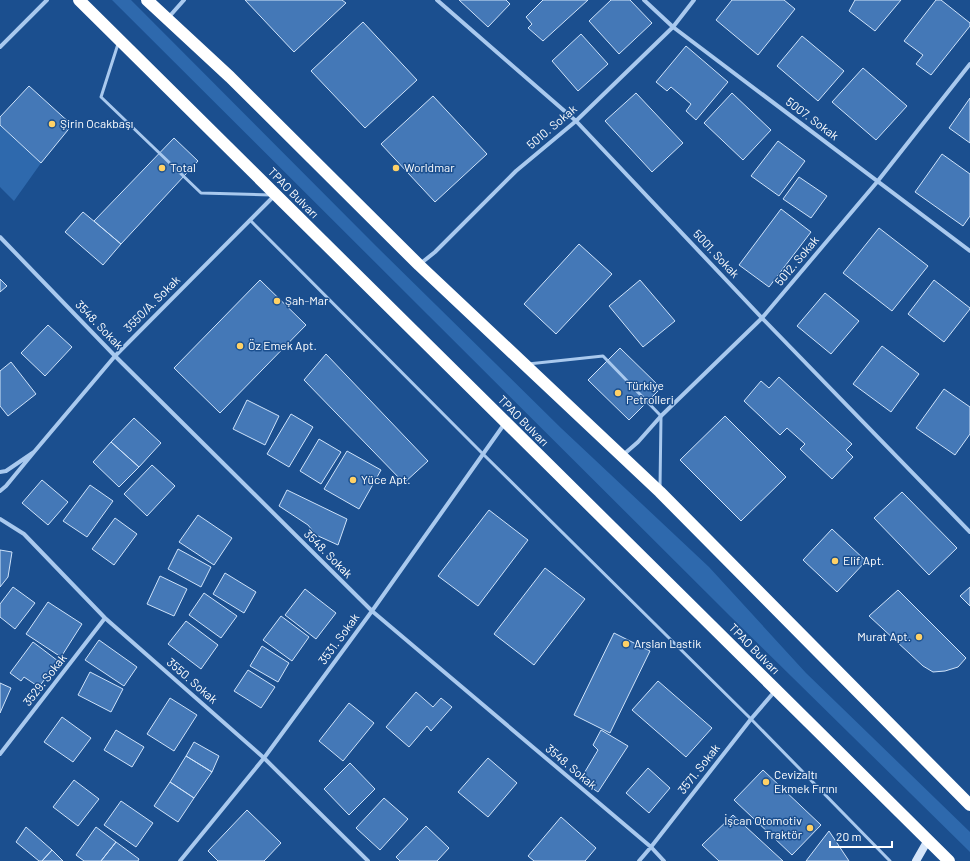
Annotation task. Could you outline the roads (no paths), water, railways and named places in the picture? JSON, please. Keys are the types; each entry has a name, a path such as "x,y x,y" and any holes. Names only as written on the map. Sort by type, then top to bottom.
{"highway":[{"name":"TPAO Bulvarı","path":"79,0 949,861"},
{"path":"147,0 230,77 419,265 660,492 970,805"}],"main road":[{"path":"916,861 928,840"}],"street":[{"path":"0,47 47,0"},
{"path":"167,19 184,0"},
{"name":"5001. Sokak","path":"437,0 576,121 762,318 970,532"},
{"name":"5007. Sokak","path":"644,0 673,26 970,251"},
{"name":"5010. Sokak","path":"419,265 435,252 516,171 576,121 673,26 694,0"},
{"name":"5012. Sokak","path":"622,456 638,442 661,416 762,318 877,182 970,64"},
{"name":"3550/A. Sokak","path":"0,491 6,486 115,356 275,195"},
{"name":"3548. Sokak","path":"0,237 115,356 372,611 651,847 664,861"},
{"name":"3531. Sokak","path":"180,861 264,758 372,611 505,422"},
{"path":"0,472 6,471 34,452"},
{"name":"3550. Sokak","path":"0,519 24,534 105,618 264,758 368,861"},
{"name":"3529. Sokak","path":"0,754 105,618"},
{"name":"3571. Sokak","path":"639,861 751,719 776,690"}],"lane":[{"path":"119,40 101,97 201,193 275,195"},
{"path":"250,220 483,454 751,719 890,861"},
{"path":"525,364 603,356 661,416 660,492"}],"place":[{"name":"Şirin Ocakbaşı","path":"52,124"},
{"name":"Total","path":"162,168"},
{"name":"Worldmar","path":"396,168"},
{"name":"Şah-Mar","path":"277,301"},
{"name":"Öz Emek Apt.","path":"240,346"},
{"name":"Türkiye Petrolleri","path":"618,393"},
{"name":"Yüce Apt.","path":"353,480"},
{"name":"Elif Apt.","path":"835,561"},
{"name":"Murat Apt.","path":"919,637"},
{"name":"Arslan Lastik","path":"626,644"},
{"name":"Cevizaltı Ekmek Fırını","path":"766,782"},
{"name":"İşcan Otomotiv Traktör","path":"810,828"}]}
